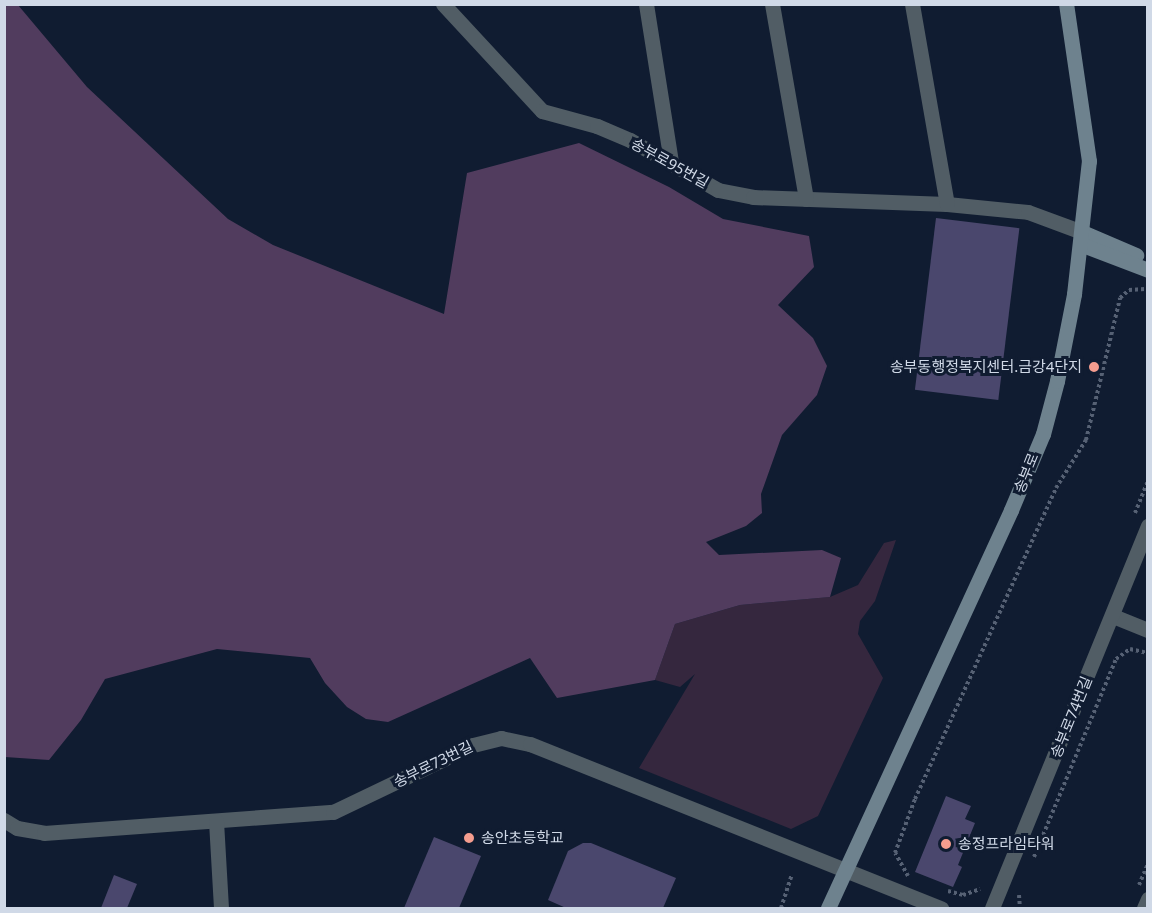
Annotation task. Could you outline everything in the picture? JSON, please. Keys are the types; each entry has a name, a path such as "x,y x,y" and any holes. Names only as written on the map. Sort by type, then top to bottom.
{"street":[{"name":"송부로95번길","path":"443,4 542,111 597,126 671,162 718,190 753,197 947,204 1028,212 1081,238"},
{"path":"646,4 671,162"},
{"path":"772,4 806,199"},
{"path":"912,4 947,204"},
{"name":"송부로","path":"828,909 1042,434 1058,381 1081,238 1089,161 1066,4"},
{"path":"1081,238 1148,259"},
{"path":"1081,238 1148,270"},
{"name":"송부로74번길","path":"992,909 1113,616 1148,525"},
{"path":"1113,616 1148,630"},
{"name":"송부로73번길","path":"4,820 17,828 44,833 333,812 473,745 501,738 530,744 845,872"},
{"path":"216,821 221,909"},
{"path":"845,872 941,909"},
{"path":"1144,909 1148,899"}],"path":[{"path":"919,881 910,878 895,853 915,799 1056,488 1086,440 1120,298 1140,288"},
{"path":"1148,581 1148,595"},
{"path":"1031,864 1116,659 1130,649 1148,653"},
{"path":"781,909 792,875"},
{"path":"937,888 971,894 981,888 985,879"},
{"path":"1020,909 1018,897 1022,886"}],"shaded area":[{"path":"4,5 18,5 87,87 228,219 273,245 444,314 467,173 579,143 669,187 723,219 809,236 814,267 778,305 813,338 827,366 817,395 782,435 761,494 762,513 746,526 706,542 719,555 822,550 841,558 830,597 740,605 675,624 655,680 557,698 530,658 388,722 366,719 347,707 325,683 310,658 217,649 105,679 81,720 49,760 5,757"},
{"path":"896,540 875,601 860,621 858,634 883,678 818,816 791,829 639,768 695,674 680,687 655,680 675,624 740,605 830,597 858,585 884,543"}],"building":[{"path":"936,218 1019,228 998,400 915,390"},
{"name":"송정프라임타워","path":"946,796 971,806 965,819 975,823 958,865 962,867 953,887 915,872"},
{"path":"434,837 481,856 459,908 404,908"},
{"path":"583,843 591,843 676,878 663,908 566,908 548,900 568,851"},
{"path":"114,875 137,884 127,908 101,908"}],"place":[{"name":"송부동행정복지센터.금강4단지","path":"1094,367"},
{"name":"송안초등학교","path":"469,838"},
{"name":"송정프라임타워","path":"946,844"}]}
